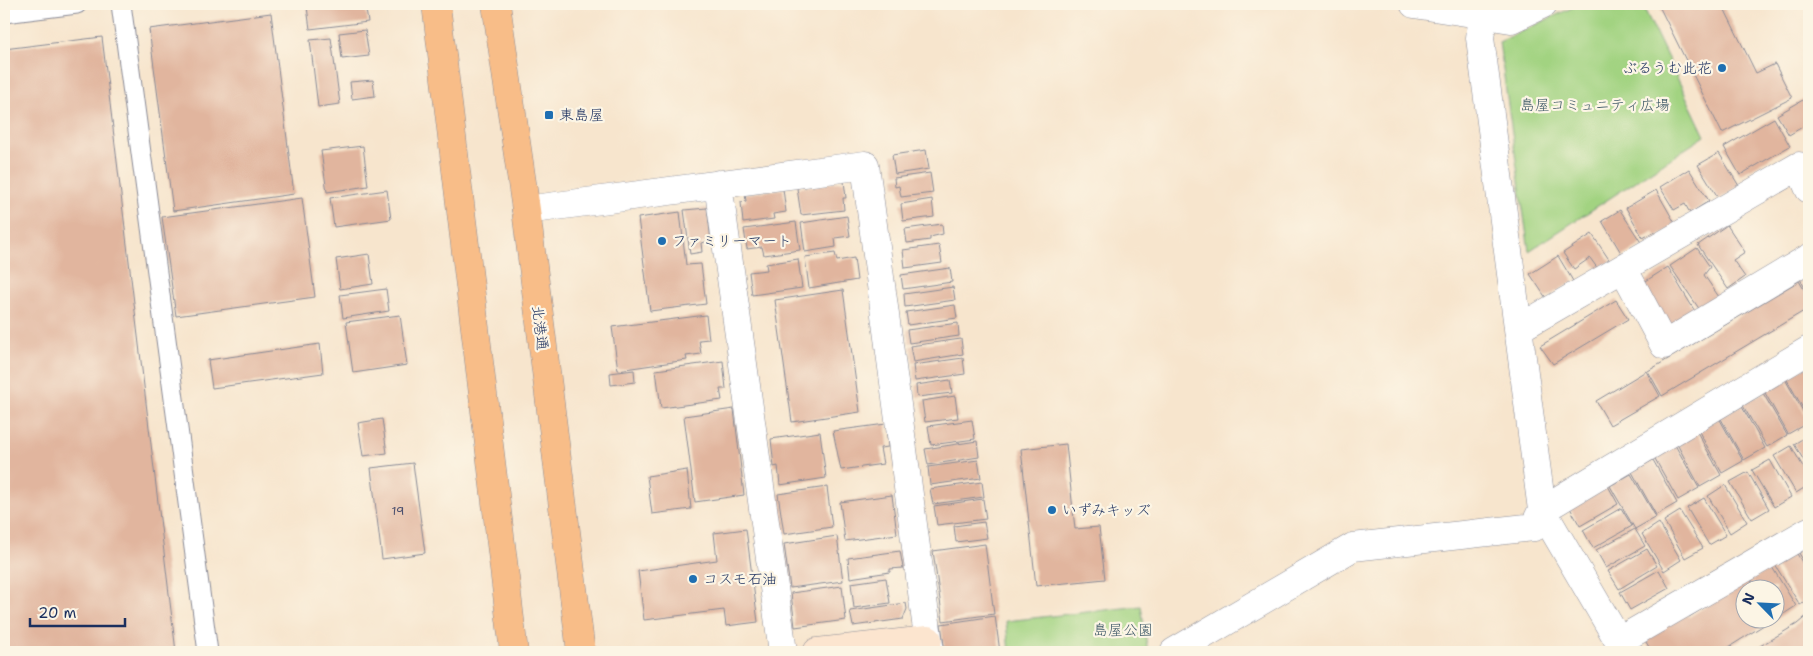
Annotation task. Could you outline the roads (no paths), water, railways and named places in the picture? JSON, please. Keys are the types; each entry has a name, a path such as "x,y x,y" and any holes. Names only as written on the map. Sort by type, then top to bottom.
{"main road":[{"path":"436,4 514,652"},
{"name":"北港通","path":"496,4 526,210 581,652"}],"street":[{"path":"1414,4 1511,19 1543,4"},
{"path":"1483,16 1480,38 1542,510 1622,647 1809,531"},
{"path":"526,210 865,165 929,646 816,652"},
{"path":"1518,329 1798,166 1809,189"},
{"path":"718,184 783,652"},
{"path":"1623,268 1664,345 1809,258"},
{"path":"1174,652 1353,547 1534,527 1542,510 1809,350"}],"lane":[{"path":"4,13 77,4"},
{"path":"121,4 208,652"}],"place":[{"name":"ぶるうむ此花","path":"1722,68"},
{"name":"東島屋","path":"549,115"},
{"name":"ファミリーマート","path":"662,241"},
{"name":"いずみキッズ","path":"1052,510"},
{"name":"コスモ石油","path":"693,579"}],"park label":[{"name":"島屋コミュニティ広場","path":"1595,105"},
{"name":"島屋公園","path":"1123,630"}]}
